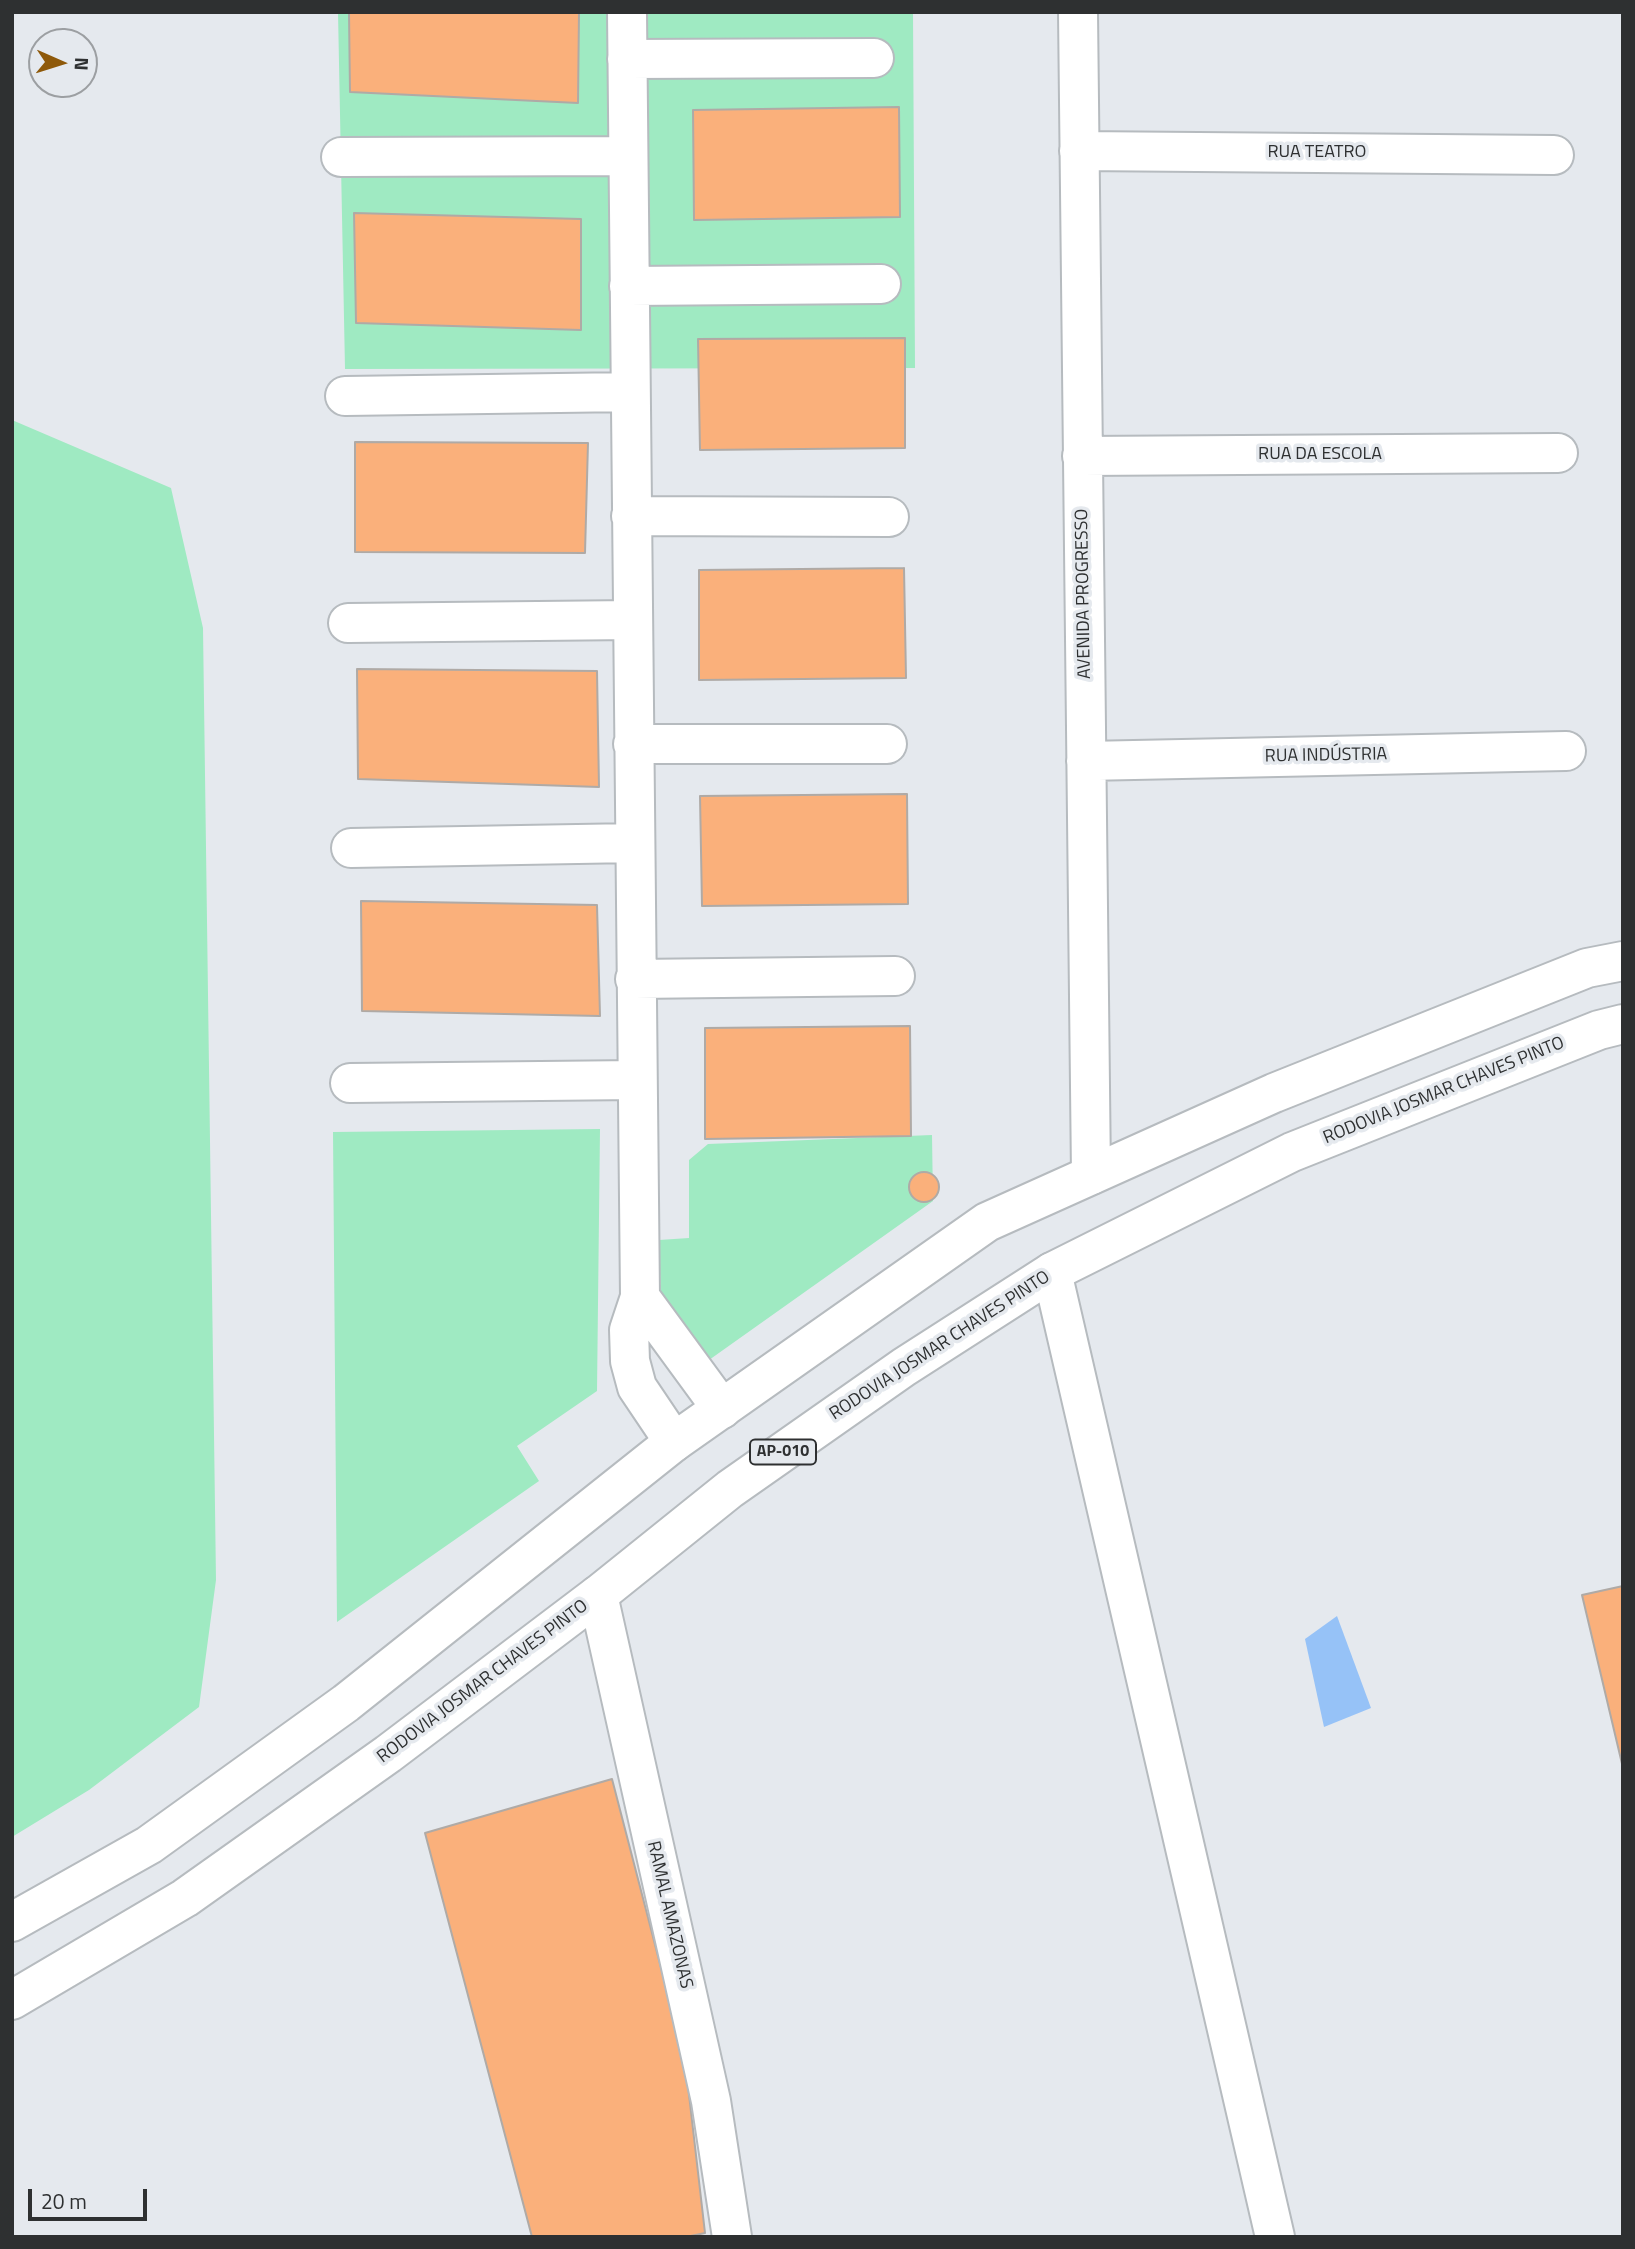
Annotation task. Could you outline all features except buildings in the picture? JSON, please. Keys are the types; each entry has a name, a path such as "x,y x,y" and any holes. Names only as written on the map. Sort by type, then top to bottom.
{"street":[{"path":"627,12 640,1297 629,1331 629,1362 637,1387 674,1442"},
{"name":"AVENIDA PROGRESSO","path":"1077,12 1091,1175"},
{"path":"627,59 874,58"},
{"name":"RUA TEATRO","path":"1079,151 1554,155"},
{"path":"341,157 628,156"},
{"path":"629,286 881,284"},
{"path":"345,396 630,392"},
{"name":"RUA DA ESCOLA","path":"1083,456 1558,453"},
{"path":"631,516 889,517"},
{"path":"348,623 632,620"},
{"path":"633,744 887,744"},
{"name":"RUA INDÚSTRIA","path":"1086,761 1566,751"},
{"path":"351,848 634,843"},
{"path":"12,1922 149,1845 346,1703 674,1442 987,1222 1274,1093 1587,968 1623,961"},
{"path":"635,979 895,976"},
{"name":"RODOVIA JOSMAR CHAVES PINTO","path":"12,2000 185,1898 388,1755 598,1595 730,1489 904,1367 1052,1272 1292,1152 1599,1030 1623,1024"},
{"path":"350,1083 636,1080"},
{"path":"1052,1272 1275,2237"},
{"path":"640,1297 722,1409"},
{"name":"RAMAL AMAZONAS","path":"598,1595 711,2101 732,2237"}],"green space":[{"path":"338,12 913,12 915,368 345,369"},
{"path":"12,420 171,488 203,628 216,1580 199,1707 89,1790 12,1837"},
{"path":"600,1129 597,1391 517,1446 539,1481 337,1622 333,1132"},
{"path":"932,1135 933,1201 709,1360 661,1302 659,1240 689,1238 689,1160 708,1144"}],"water":[{"path":"1337,1616 1371,1708 1324,1727 1305,1639"}]}
